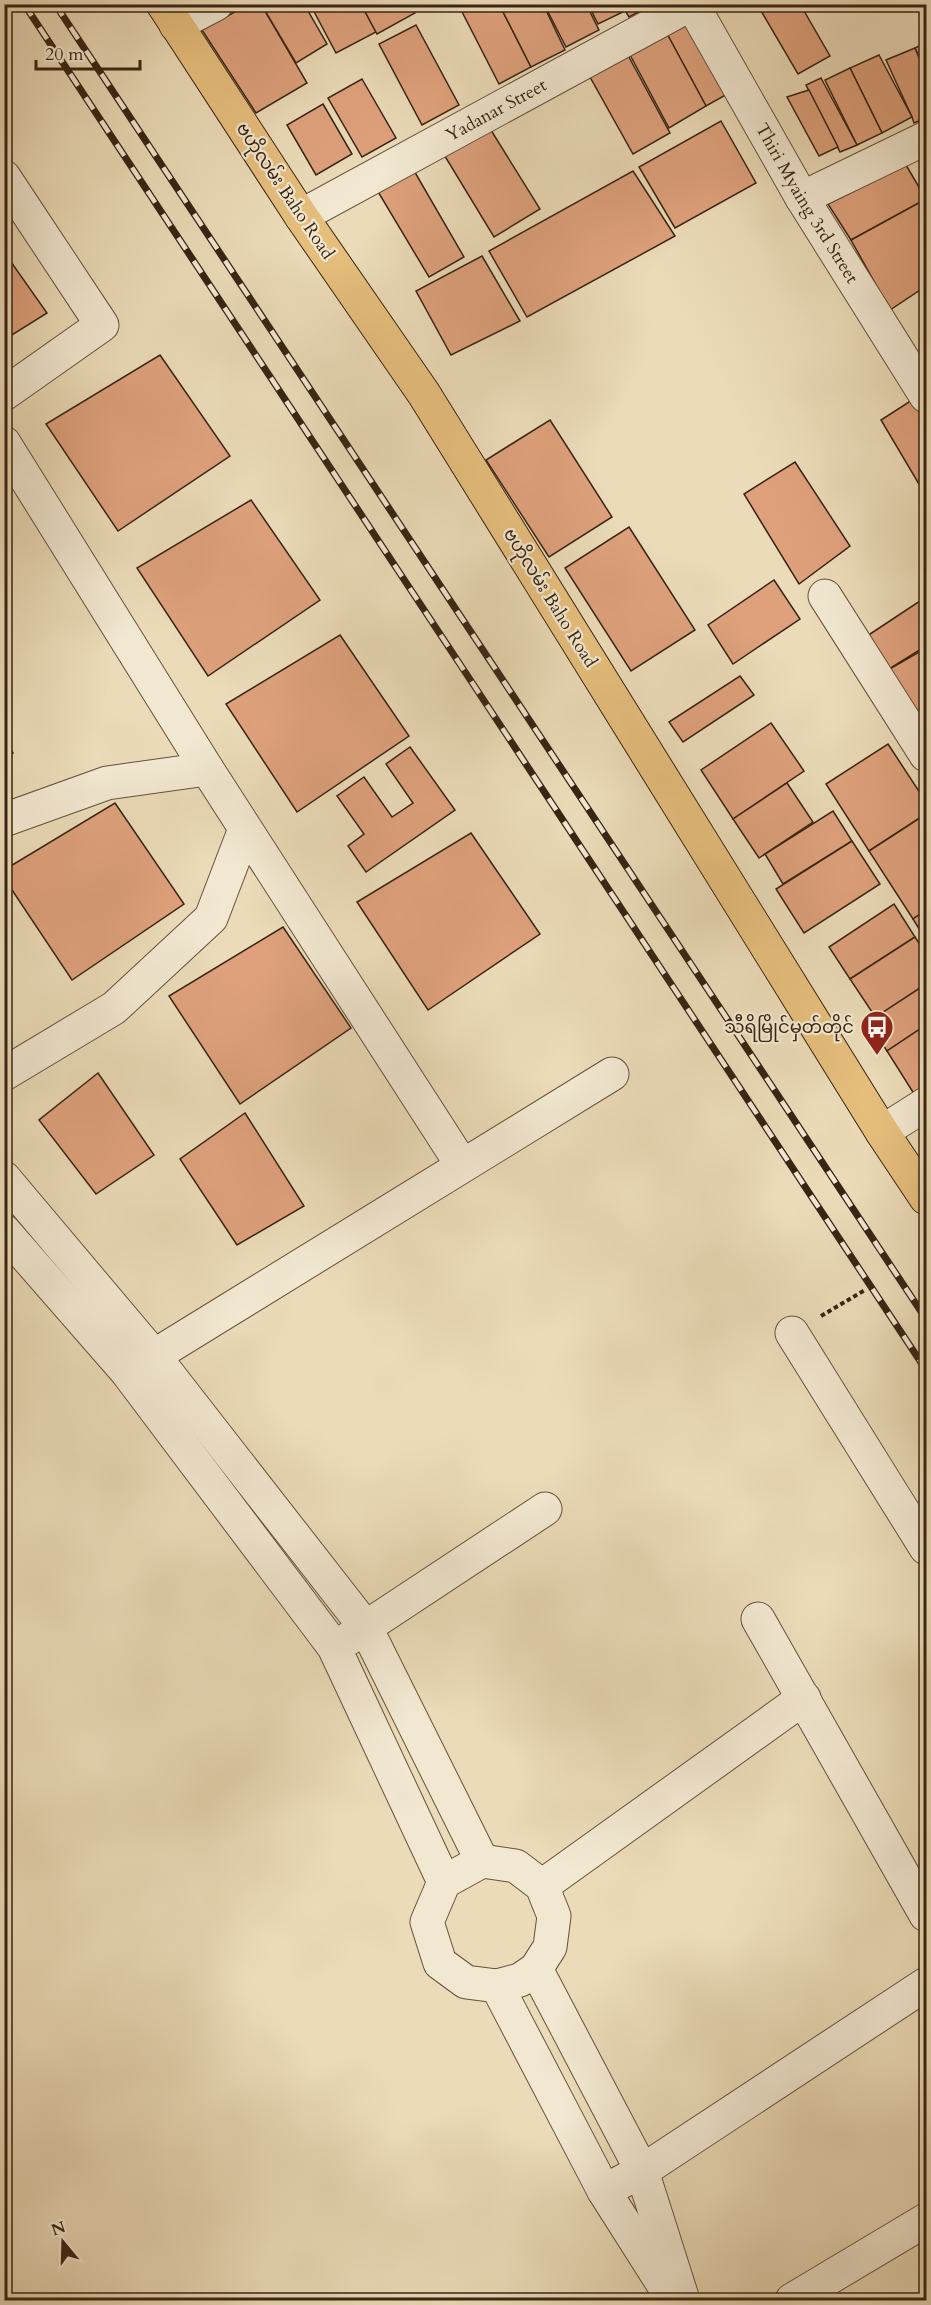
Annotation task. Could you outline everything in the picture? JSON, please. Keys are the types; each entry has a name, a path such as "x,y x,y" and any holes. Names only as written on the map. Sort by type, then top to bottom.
{"main road":[{"name":"ဗဟိုလမ်း Baho Road","path":"170,15 301,216 424,394 882,1132 927,1198"}],"street":[{"path":"170,15 216,4"},
{"name":"Thiri Myaing 3rd Street","path":"692,4 802,198 927,396"},
{"name":"Yadanar Street","path":"301,216 692,4"},
{"path":"802,198 927,138"},
{"path":"4,177 102,326 4,394"},
{"path":"4,443 245,829 462,1165"},
{"path":"825,596 927,755"},
{"path":"4,820 107,783 207,769"},
{"path":"4,1074 114,1008 211,918 245,829"},
{"path":"140,1364 612,1074"},
{"path":"882,1132 927,1104"},
{"path":"4,1178 140,1364 334,1647 444,1881"},
{"path":"4,1231 140,1364 366,1628 482,1861"},
{"path":"792,1333 927,1548"},
{"path":"334,1647 545,1509"},
{"path":"758,1620 927,1915"},
{"path":"542,1886 804,1698"},
{"path":"482,1861 516,1866 542,1886 554,1916 550,1947 536,1969 520,1980 497,1986 466,1982 440,1963 427,1922 444,1881 482,1861"},
{"path":"536,1969 642,2171 683,2301"},
{"path":"604,2191 642,2171 927,1984"},
{"path":"497,1986 604,2191 674,2301"},
{"path":"792,2301 927,2220"}],"path":[{"path":"792,1333 865,1290"}],"building":[{"path":"249,4 261,4 307,83 256,113 202,30"},
{"path":"261,4 304,4 327,44 296,63"},
{"path":"310,4 361,4 376,32 336,53"},
{"path":"361,4 411,4 415,13 377,34"},
{"path":"458,4 499,4 531,67 499,84"},
{"path":"499,4 543,4 565,50 531,67"},
{"path":"544,4 586,4 599,30 566,47"},
{"path":"588,4 621,4 625,11 598,24"},
{"path":"621,4 653,4 629,17"},
{"path":"757,4 800,4 830,56 798,74"},
{"path":"690,17 731,92 706,106 665,30"},
{"path":"416,25 459,105 422,125 379,44"},
{"path":"665,30 706,106 669,128 628,51"},
{"path":"926,42 926,71 915,48"},
{"path":"624,48 670,133 633,154 585,68"},
{"path":"915,48 926,75 926,118 914,123 886,60"},
{"path":"879,55 912,117 882,133 850,68"},
{"path":"850,68 882,133 857,145 825,80"},
{"path":"821,78 857,145 840,152 806,85"},
{"path":"362,79 396,138 362,157 328,98"},
{"path":"809,90 838,147 819,156 787,97"},
{"path":"323,104 352,154 316,175 287,125"},
{"path":"721,121 756,183 675,228 639,167"},
{"path":"489,127 540,209 494,237 443,153"},
{"path":"926,155 926,174 918,159"},
{"path":"906,165 926,199 851,240 828,204"},
{"path":"413,169 464,257 429,277 377,190"},
{"path":"633,171 675,236 527,317 489,251"},
{"path":"926,199 926,286 890,310 851,240"},
{"path":"4,252 47,313 4,340"},
{"path":"482,256 520,321 451,355 416,291"},
{"path":"926,348 926,371 916,355"},
{"path":"160,355 230,456 118,531 46,424"},
{"path":"912,400 926,423 926,496 881,420"},
{"path":"550,420 612,517 549,557 486,460"},
{"path":"795,462 850,546 799,584 744,494"},
{"path":"251,500 320,600 208,676 137,568"},
{"path":"629,527 695,630 631,671 565,568"},
{"path":"774,580 800,619 733,664 708,625"},
{"path":"926,597 926,646 886,671 864,638"},
{"path":"340,635 409,736 297,812 226,704"},
{"path":"926,648 926,718 917,723 886,671"},
{"path":"740,676 754,695 683,742 669,722"},
{"path":"771,723 804,771 733,819 701,770"},
{"path":"4,740 13,753 4,758"},
{"path":"888,744 926,802 926,814 869,851 826,784"},
{"path":"410,747 455,810 366,872 348,846 364,834 337,796 364,777 392,817 413,803 386,764"},
{"path":"787,783 813,822 759,858 733,819"},
{"path":"115,803 184,904 72,980 4,878 4,870"},
{"path":"833,811 852,841 783,884 765,854"},
{"path":"926,814 926,910 913,919 869,851"},
{"path":"471,833 540,934 428,1010 357,902"},
{"path":"852,841 880,884 804,933 776,889"},
{"path":"894,904 915,937 850,979 829,947"},
{"path":"926,910 926,940 913,919"},
{"path":"283,927 351,1028 240,1104 169,996"},
{"path":"915,937 926,954 926,984 876,1018 850,979"},
{"path":"926,984 926,1025 887,1051 868,1022"},
{"path":"926,1025 926,1091 916,1097 887,1051"},
{"path":"98,1073 154,1155 96,1194 39,1120"},
{"path":"245,1113 304,1206 237,1245 180,1159"}],"railway":[{"path":"24,4 926,1370"},
{"path":"55,4 926,1319"}],"place":[{"name":"သီရိမြိုင်မှတ်တိုင်","path":"877,1056"}]}
